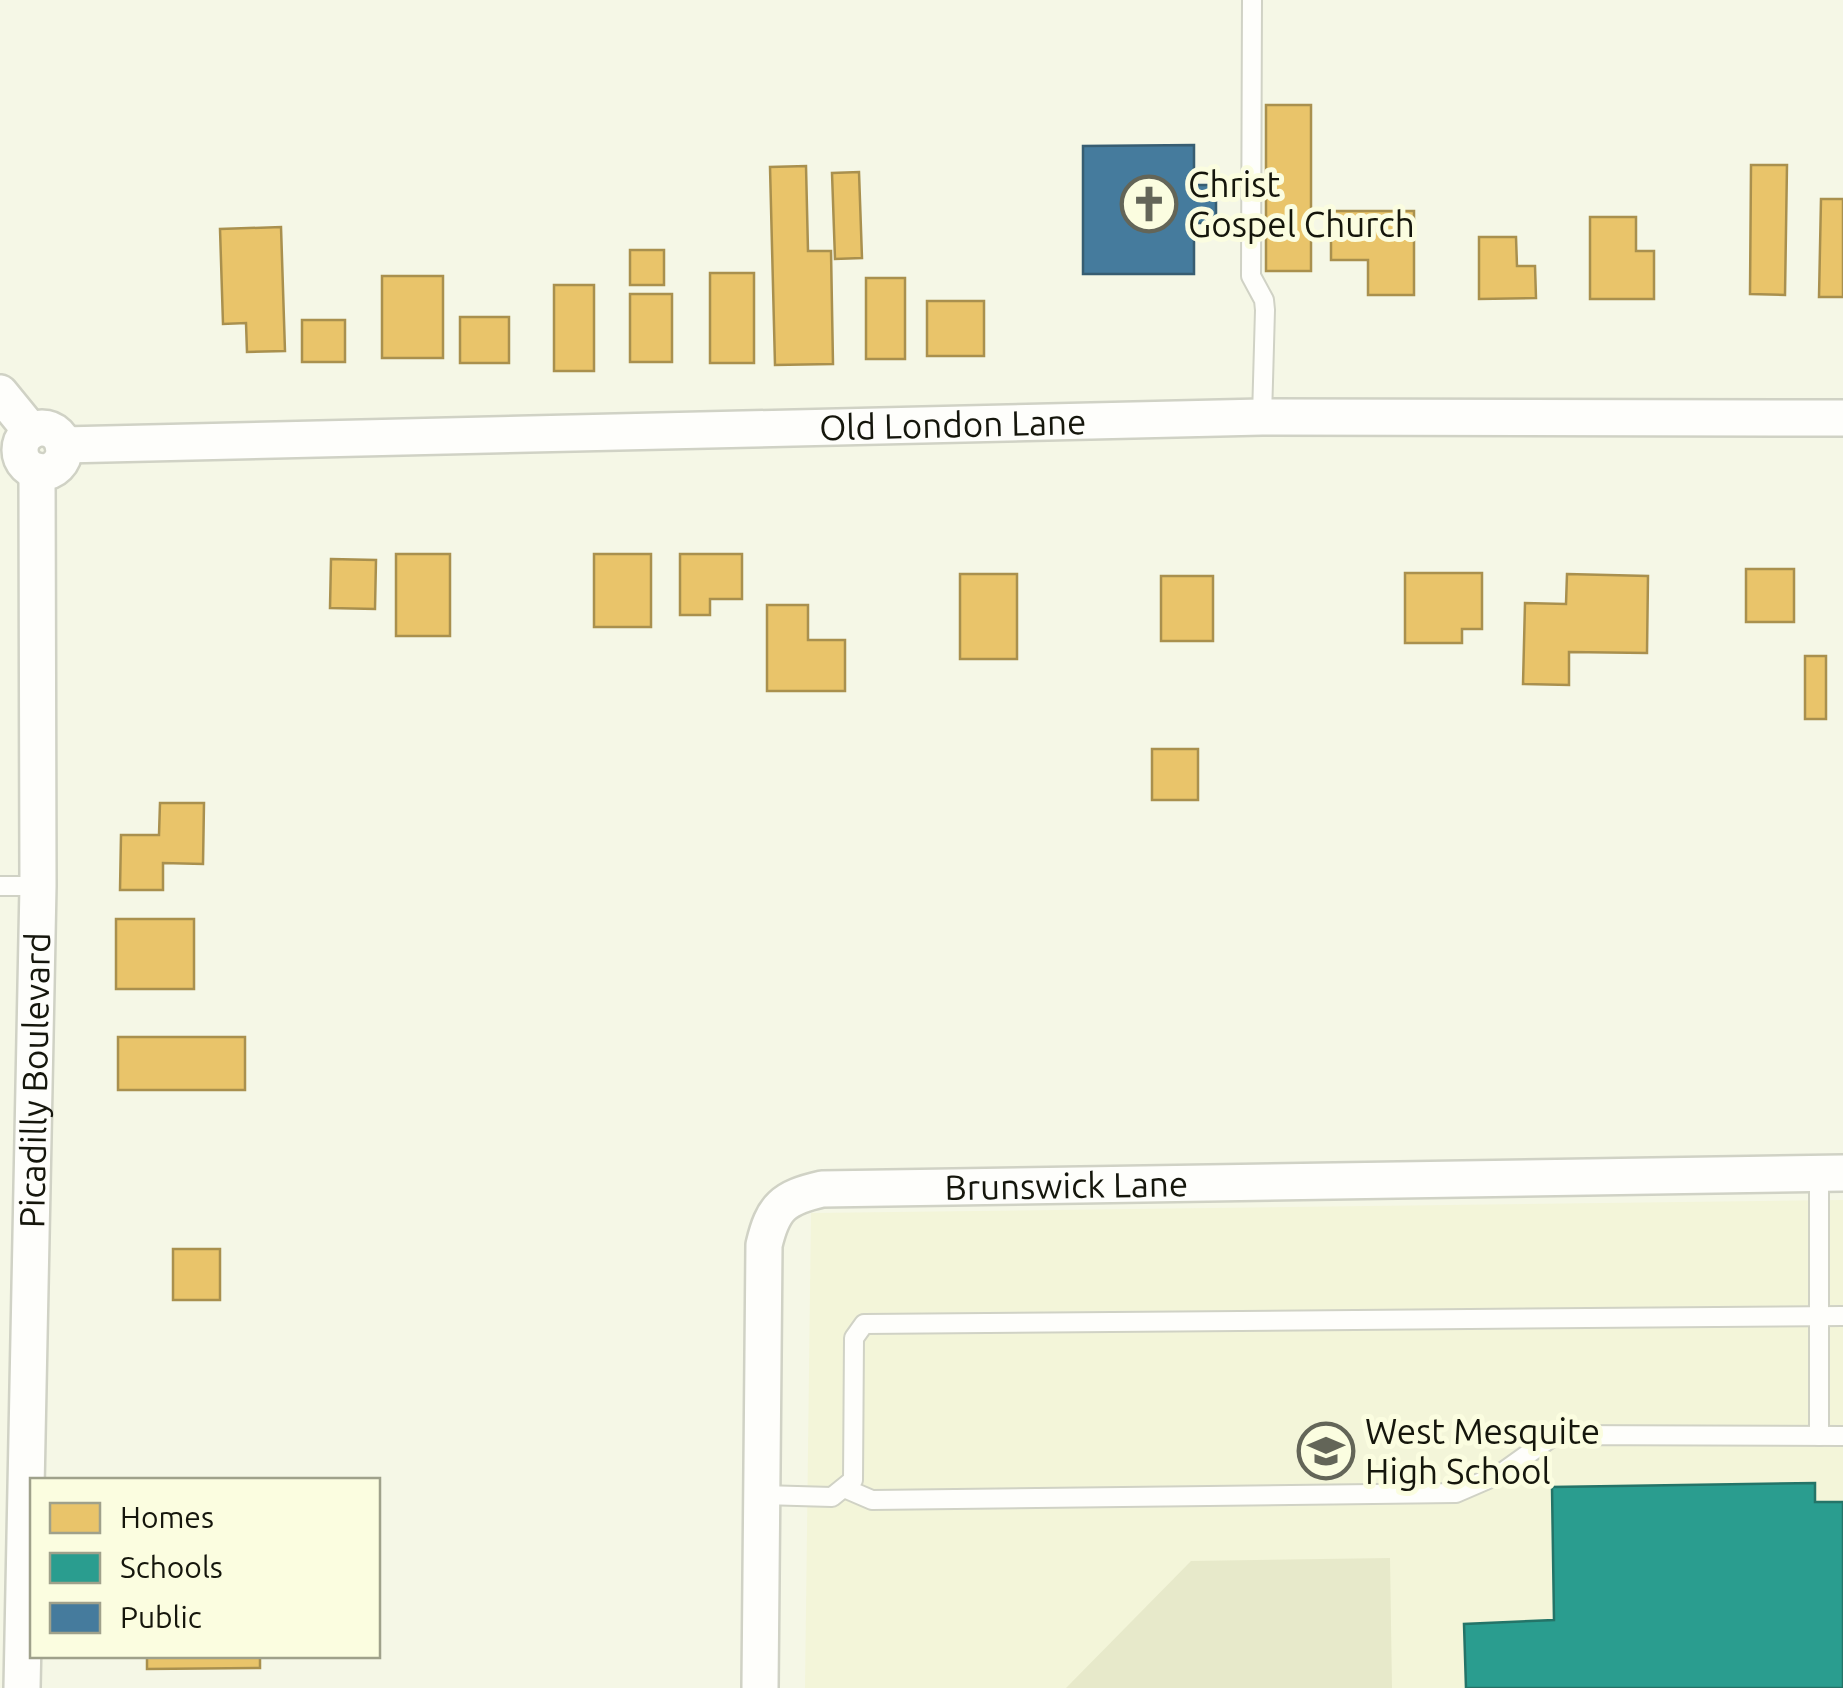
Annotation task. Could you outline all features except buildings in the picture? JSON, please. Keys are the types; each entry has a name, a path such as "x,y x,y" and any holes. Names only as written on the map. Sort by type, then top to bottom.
{"street":[{"path":"0,393 47,438"},
{"name":"Old London Lane","path":"47,438 1262,416 1843,418"},
{"name":"Picadilly Boulevard","path":"22,1688 20,1425 38,886 37,472 57,465 47,438"},
{"name":"Brunswick Lane","path":"760,1688 764,1245 771,1216 797,1194 842,1188 1831,1173"}],"lane":[{"path":"1252,0 1252,276 1265,310 1262,416"},
{"path":"0,886 38,886"},
{"path":"1819,1436 1819,1317 1831,1173"},
{"path":"762,1495 832,1497 852,1480 854,1338 864,1324 1843,1316"},
{"path":"844,1488 872,1500 1456,1493 1500,1474 1554,1435 1843,1436"}],"shaded area":[{"name":"West Mesquite High School","path":"1843,1200 1843,1688 805,1688 811,1213"},
{"path":"1390,1558 1392,1688 1066,1688 1191,1561"}],"place":[{"name":"Christ Gospel Church","path":"1149,204"},
{"name":"West Mesquite High School","path":"1326,1451"}]}
